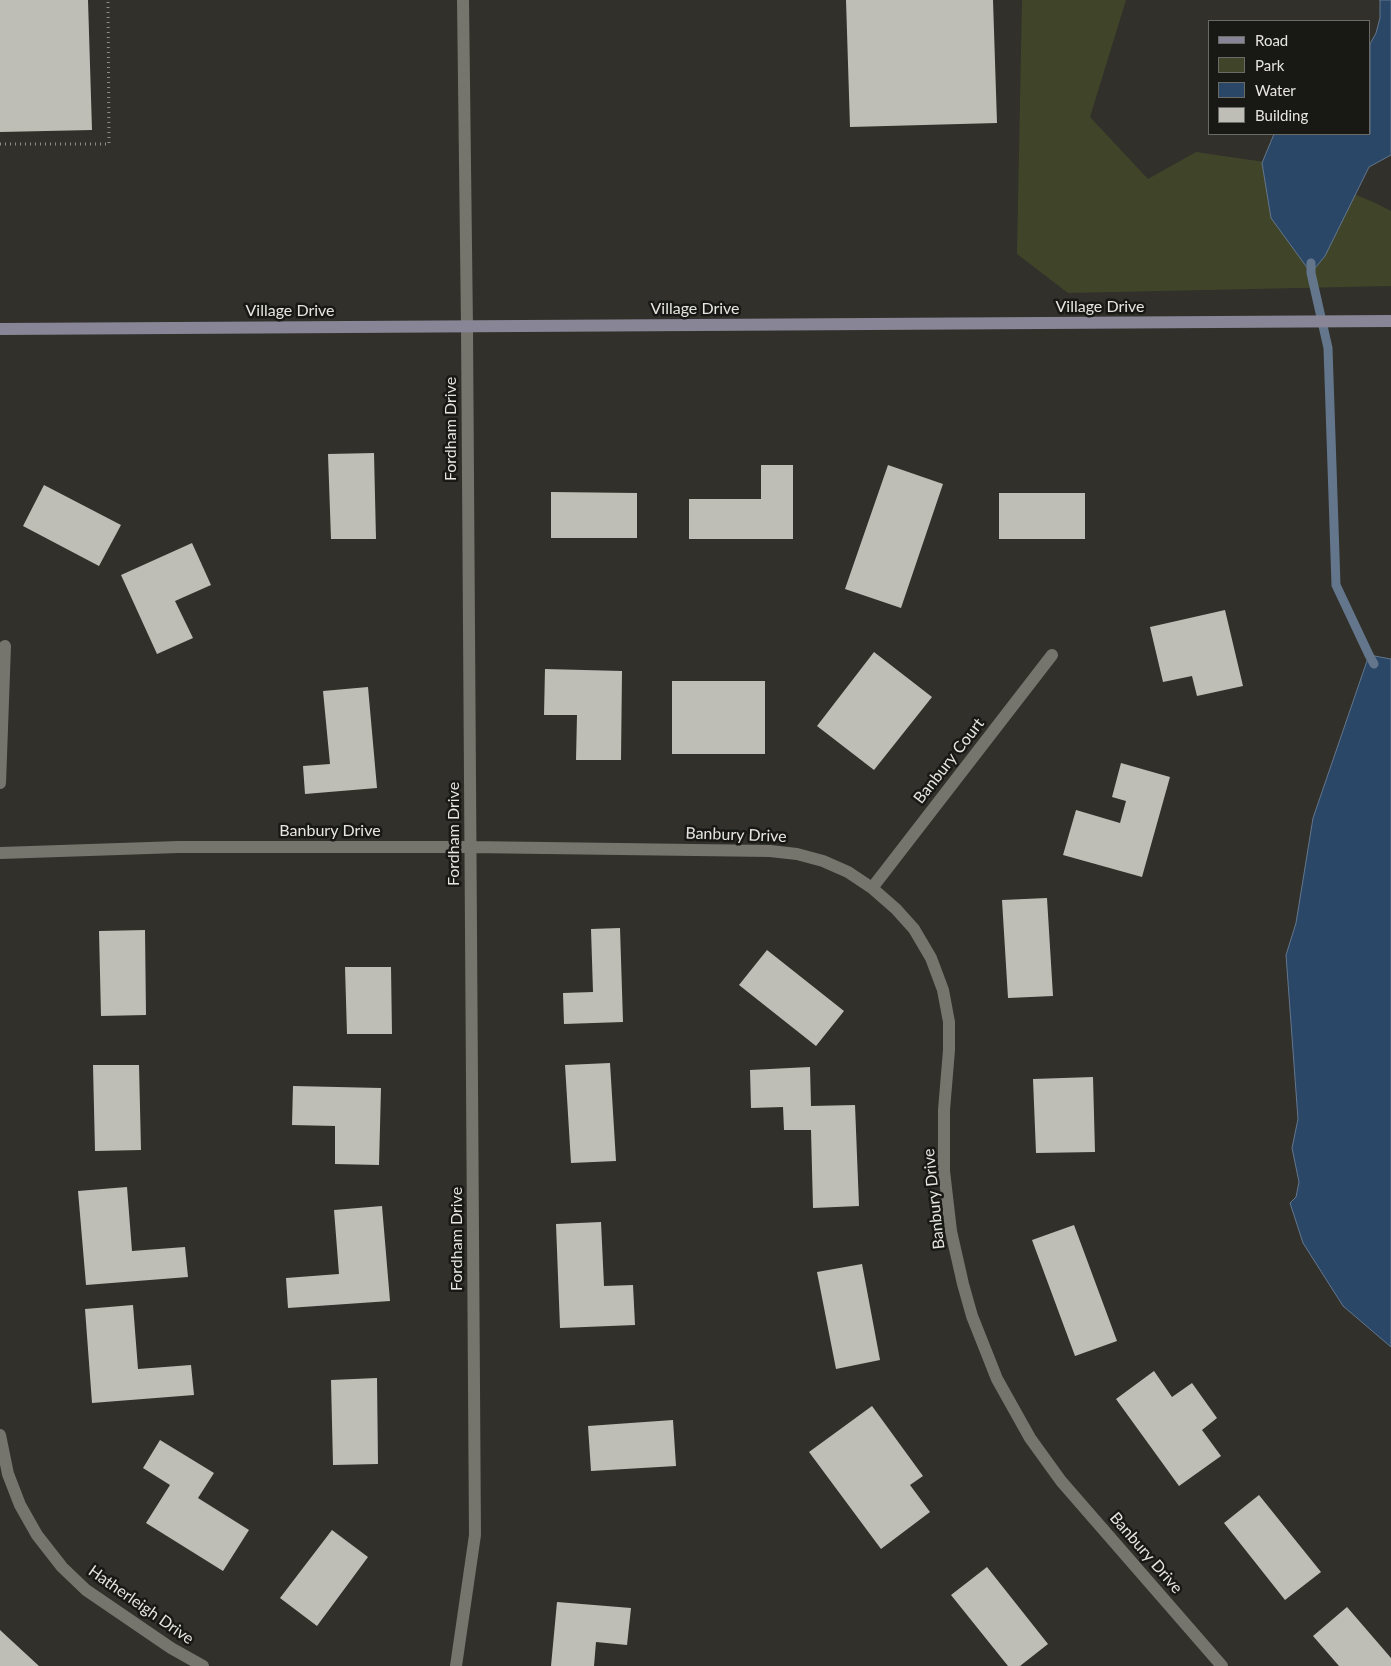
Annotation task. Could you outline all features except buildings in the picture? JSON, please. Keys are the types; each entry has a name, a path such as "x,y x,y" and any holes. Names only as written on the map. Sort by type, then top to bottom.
{"main road":[{"name":"Village Drive","path":"0,329 1391,321"}],"street":[{"name":"Fordham Drive","path":"456,1666 475,1536 463,0"},
{"path":"0,783 5,646"},
{"name":"Banbury Court","path":"872,888 1052,655"},
{"name":"Banbury Drive","path":"0,853 178,847 770,851 797,854 848,872 872,888 896,908 914,929 931,958 943,990 949,1022 950,1050 944,1110 944,1171 951,1231 972,1316 997,1379 1030,1438 1061,1482 1222,1666"},
{"name":"Hatherleigh Drive","path":"0,1435 8,1474 20,1505 37,1534 62,1567 86,1590 171,1648 203,1666"}],"path":[{"path":"0,144 109,144 108,0"}],"green space":[{"path":"1022,0 1126,0 1090,117 1148,179 1196,152 1285,165 1373,202 1391,211 1391,286 1068,293 1017,254"}],"water":[{"path":"1380,0 1391,0 1391,155 1369,167 1325,256 1311,273 1271,218 1262,163 1274,135 1371,135 1371,42 1380,18"},
{"path":"1369,655 1391,659 1391,1347 1343,1306 1303,1243 1290,1203 1296,1197 1299,1182 1292,1148 1298,1119 1286,955 1296,923 1313,818"}],"waterway":[{"path":"1311,263 1311,273 1328,348 1336,585 1374,664"}]}
